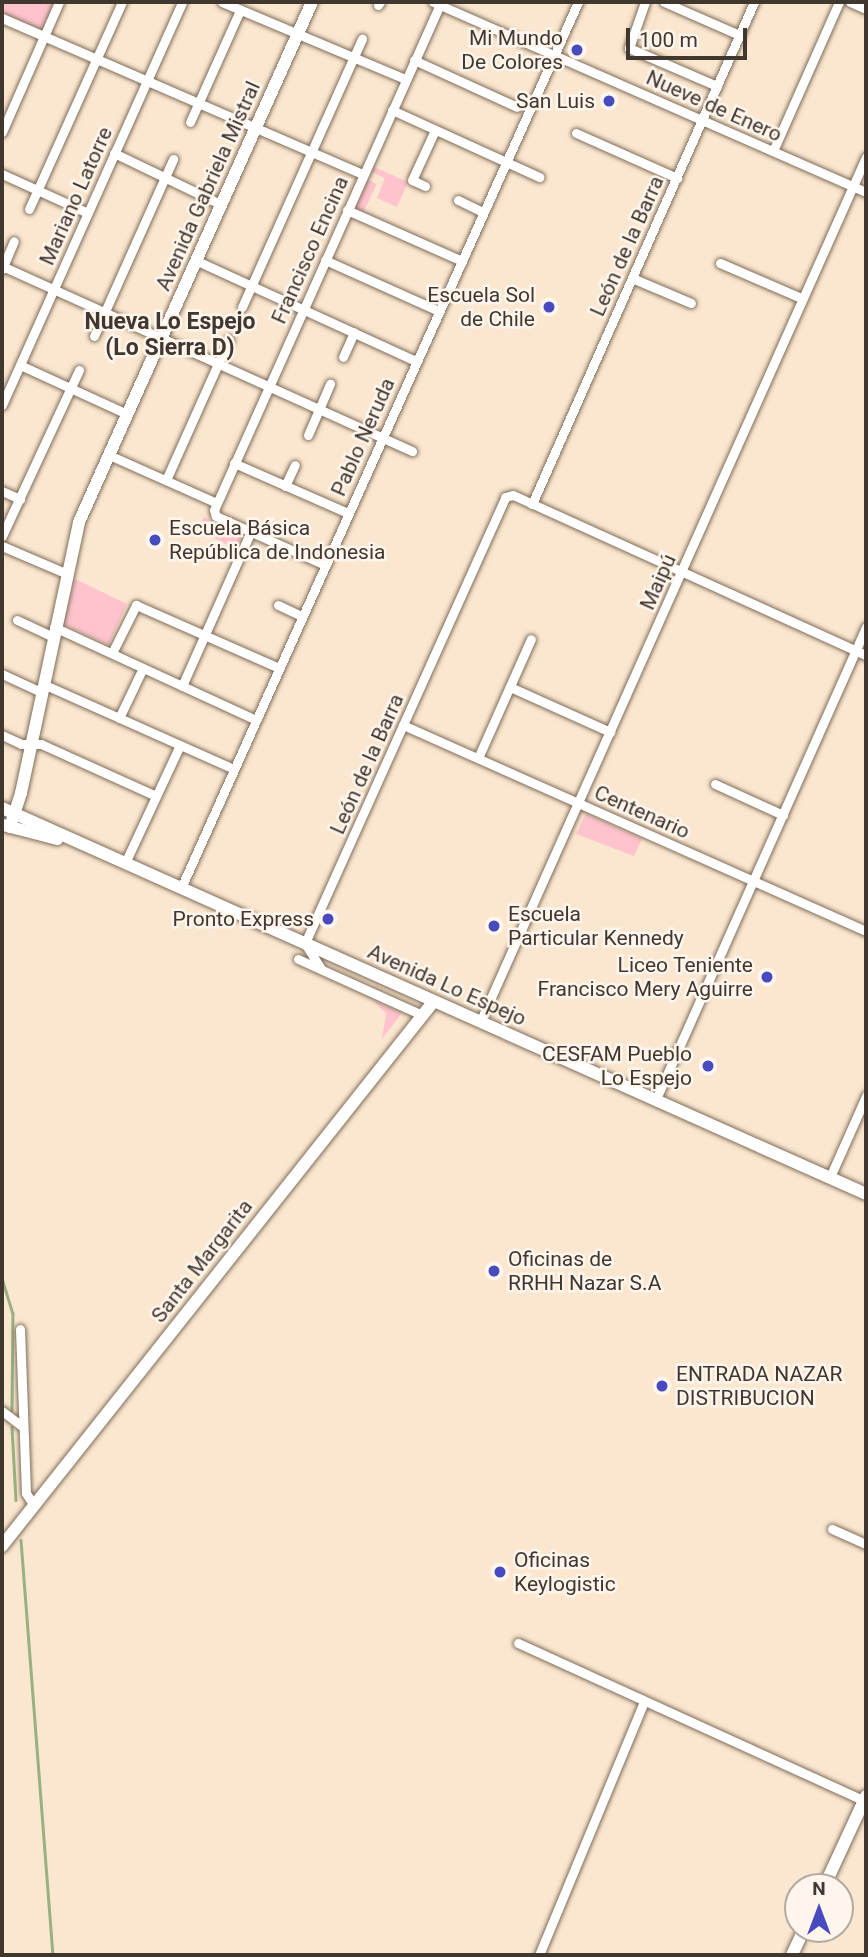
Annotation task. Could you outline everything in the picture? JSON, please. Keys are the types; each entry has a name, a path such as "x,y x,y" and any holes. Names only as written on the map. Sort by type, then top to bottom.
{"main road":[{"name":"Avenida Gabriela Mistral","path":"6,826 15,813 65,573 79,522 312,2"},
{"name":"Avenida Lo Espejo","path":"2,808 866,1194"},
{"name":"Avenida Lo Espejo","path":"6,826 88,846"},
{"name":"Santa Margarita","path":"2,1546 434,1001"},
{"path":"831,1873 865,1799"}],"street":[{"path":"3,128 59,2"},
{"path":"29,209 122,2"},
{"name":"Mariano Latorre","path":"2,405 182,2"},
{"path":"222,2 405,79"},
{"name":"Pablo Neruda","path":"181,888 578,2"},
{"path":"645,2 629,48 717,86"},
{"path":"664,2 739,35"},
{"name":"León de la Barra","path":"305,943 502,501 508,495 532,504 754,2"},
{"path":"774,151 839,2"},
{"path":"850,2 866,9"},
{"name":"Nueve de Enero","path":"438,3 866,192"},
{"name":"Francisco Encina","path":"251,531 214,513 217,503 438,3"},
{"path":"190,122 240,10"},
{"path":"2,18 197,105 363,174"},
{"path":"242,307 362,39"},
{"path":"414,60 517,107"},
{"path":"392,110 539,177"},
{"path":"425,186 412,180 435,130"},
{"path":"576,133 677,178"},
{"path":"114,153 220,204"},
{"name":"Maipú","path":"481,1020 866,157"},
{"path":"94,336 173,159"},
{"path":"2,174 88,213"},
{"path":"458,200 483,212"},
{"path":"347,210 462,261"},
{"path":"14,241 2,267 412,451"},
{"path":"195,260 416,361"},
{"path":"325,260 439,311"},
{"path":"720,263 803,299"},
{"path":"632,278 691,303"},
{"path":"343,357 354,332"},
{"path":"166,480 229,339"},
{"path":"20,365 127,414"},
{"path":"2,536 79,370"},
{"path":"308,435 330,384"},
{"path":"109,455 217,503"},
{"path":"234,463 348,513"},
{"path":"285,486 295,465"},
{"path":"2,491 20,499"},
{"path":"532,504 866,655"},
{"path":"182,686 251,531 325,565"},
{"path":"2,546 65,573"},
{"path":"278,605 302,617"},
{"path":"112,653 134,606 279,668"},
{"path":"17,620 112,653 256,720"},
{"path":"656,1099 866,627"},
{"path":"478,758 531,639"},
{"path":"119,718 143,668"},
{"path":"2,674 119,718 234,769"},
{"path":"510,687 610,732"},
{"name":"Centenario","path":"403,725 866,931"},
{"path":"2,735 156,796"},
{"path":"125,863 180,745"},
{"path":"715,784 783,815"},
{"path":"305,943 321,969"},
{"name":"Avenida Lo Espejo","path":"298,959 422,1015"},
{"path":"830,1177 866,1096"},
{"path":"20,1329 26,1493 34,1506"},
{"path":"2,1411 22,1426"},
{"path":"832,1529 866,1544"},
{"path":"518,1643 644,1702 865,1799"},
{"path":"539,1955 644,1702"}],"shaded area":[{"path":"2,2 55,2 41,32 2,14"},
{"path":"372,166 408,182 397,207 377,198 385,178 369,171"},
{"path":"364,178 377,184 363,214 350,208"},
{"path":"204,517 242,535 236,548 198,531"},
{"path":"75,579 127,604 109,645 63,624"},
{"path":"586,814 642,839 634,856 576,834"},
{"path":"372,1000 402,1013 382,1039 386,1013"}],"waterway":[{"path":"2,1278 13,1313 12,1410"},
{"path":"12,1427 16,1500"},
{"path":"21,1540 53,1955"}],"place":[{"name":"Mi Mundo De Colores","path":"577,50"},
{"name":"San Luis","path":"609,101"},
{"name":"Escuela Sol de Chile","path":"549,307"},
{"name":"Escuela Básica República de Indonesia","path":"155,540"},
{"name":"Pronto Express","path":"328,919"},
{"name":"Escuela Particular Kennedy","path":"494,926"},
{"name":"Liceo Teniente Francisco Mery Aguirre","path":"767,977"},
{"name":"CESFAM Pueblo Lo Espejo","path":"708,1066"},
{"name":"Oficinas de RRHH Nazar S.A","path":"494,1271"},
{"name":"ENTRADA NAZAR DISTRIBUCION","path":"662,1386"},
{"name":"Oficinas Keylogistic","path":"500,1572"}],"district":[{"name":"Nueva Lo Espejo (Lo Sierra D)","path":"170,335"}]}
